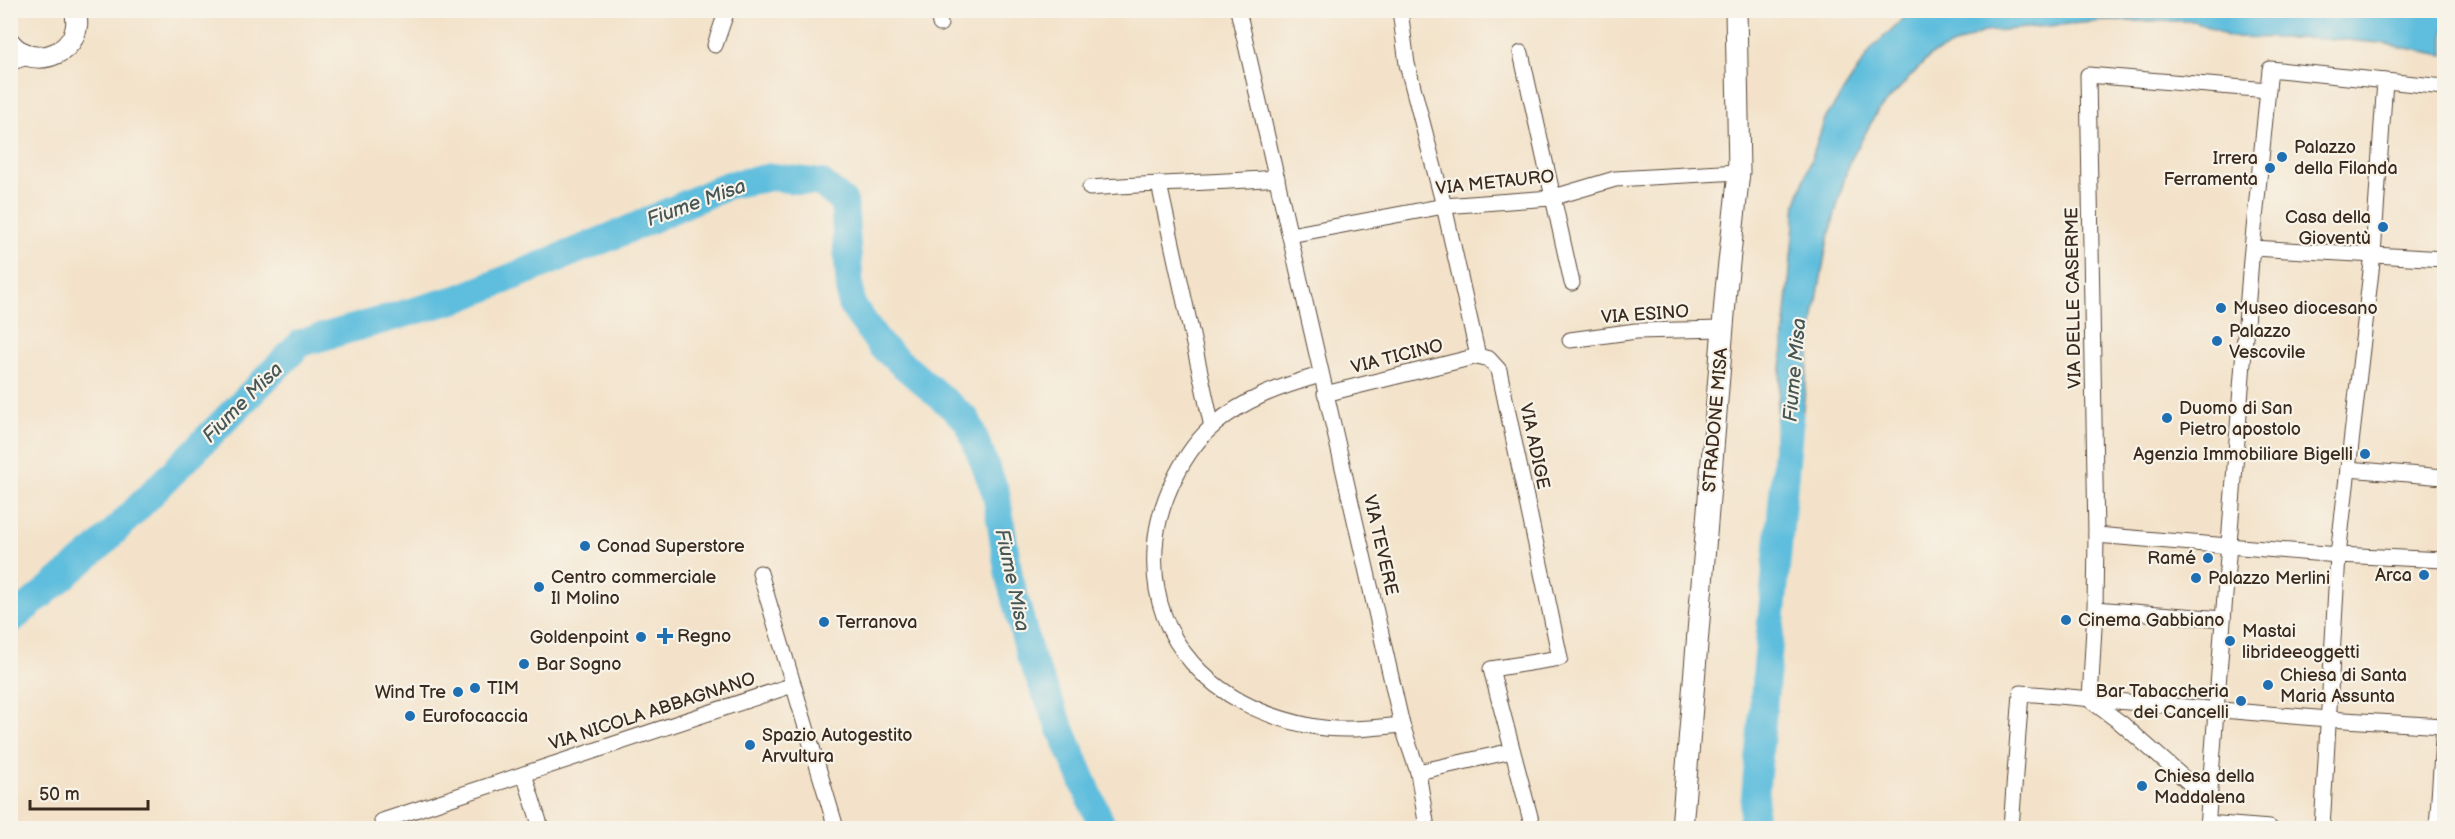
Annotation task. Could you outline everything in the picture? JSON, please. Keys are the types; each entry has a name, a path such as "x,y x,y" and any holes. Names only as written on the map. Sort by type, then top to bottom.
{"street":[{"path":"14,52 39,58 51,57 62,52 75,34 77,24 75,10"},
{"path":"715,45 727,10"},
{"name":"VIA TEVERE","path":"1238,10 1402,725 1418,772 1427,828"},
{"path":"1400,10 1407,64 1444,206 1478,356"},
{"name":"STRADONE MISA","path":"1682,828 1723,329 1739,172 1736,10"},
{"path":"1521,53 1551,198 1572,283"},
{"path":"2270,828 2207,826 2253,248 2270,69 2445,87"},
{"name":"VIA DELLE CASERME","path":"2090,700 2096,535 2088,75 2268,90"},
{"path":"2322,828 2338,555 2373,254 2385,81"},
{"name":"VIA METAURO","path":"1290,235 1444,206 1551,198 1615,179 1739,172"},
{"path":"1090,188 1277,178"},
{"path":"1159,184 1212,427"},
{"path":"2253,248 2445,259"},
{"name":"VIA ESINO","path":"1570,340 1636,331 1723,329"},
{"name":"VIA TICINO","path":"1325,394 1478,356"},
{"name":"VIA ADIGE","path":"1478,356 1489,359 1499,370 1560,658 1491,669 1512,751"},
{"path":"1320,375 1263,394 1212,427 1177,473 1157,527 1154,576 1161,609 1173,636 1202,674 1243,704 1310,726 1353,729 1402,725"},
{"path":"2348,469 2445,477"},
{"path":"2096,535 2338,555 2445,560"},
{"path":"760,573 836,828"},
{"path":"2095,609 2223,619"},
{"name":"VIA NICOLA ABBAGNANO","path":"384,828 382,821 793,685"},
{"path":"2011,828 2021,693 2216,711 2444,725 2437,828"},
{"path":"2090,700 2121,723 2209,800"},
{"path":"1418,772 1512,751 1533,828"},
{"path":"524,774 541,828"}],"water":[{"path":"1916,10 2444,11 2444,55 2380,43 2337,39 2230,37 2194,21 2104,21 1983,32 1931,55 1877,112 1848,165 1827,244 1814,316 1797,458 1773,458 1796,203 1825,119 1872,48 1908,14"}],"waterway":[{"name":"Fiume Misa","path":"10,621 98,548 301,343 460,298 625,231 728,185 772,177 821,183 844,202 851,304 881,346 967,420 996,493 1009,576 1030,656 1103,828"},
{"name":"Fiume Misa","path":"1752,828 1790,418"}],"place":[{"name":"Palazzo della Filanda","path":"2282,157"},
{"name":"Irrera Ferramenta","path":"2270,168"},
{"name":"Casa della Gioventù","path":"2383,227"},
{"name":"Museo diocesano","path":"2221,308"},
{"name":"Palazzo Vescovile","path":"2217,341"},
{"name":"Duomo di San Pietro apostolo","path":"2167,418"},
{"name":"Agenzia Immobiliare Bigelli","path":"2365,454"},
{"name":"Conad Superstore","path":"585,546"},
{"name":"Ramé","path":"2208,558"},
{"name":"Arca","path":"2424,575"},
{"name":"Palazzo Merlini","path":"2196,578"},
{"name":"Centro commerciale Il Molino","path":"539,587"},
{"name":"Cinema Gabbiano","path":"2066,620"},
{"name":"Terranova","path":"824,622"},
{"name":"Regno","path":"665,636"},
{"name":"Goldenpoint","path":"641,637"},
{"name":"Mastai librideeoggetti","path":"2230,641"},
{"name":"Bar Sogno","path":"524,664"},
{"name":"Chiesa di Santa Maria Assunta","path":"2268,685"},
{"name":"TIM","path":"475,688"},
{"name":"Wind Tre","path":"458,692"},
{"name":"Bar Tabaccheria dei Cancelli","path":"2241,701"},
{"name":"Eurofocaccia","path":"410,716"},
{"name":"Spazio Autogestito Arvultura","path":"750,745"},
{"name":"Chiesa della Maddalena","path":"2142,786"}]}
